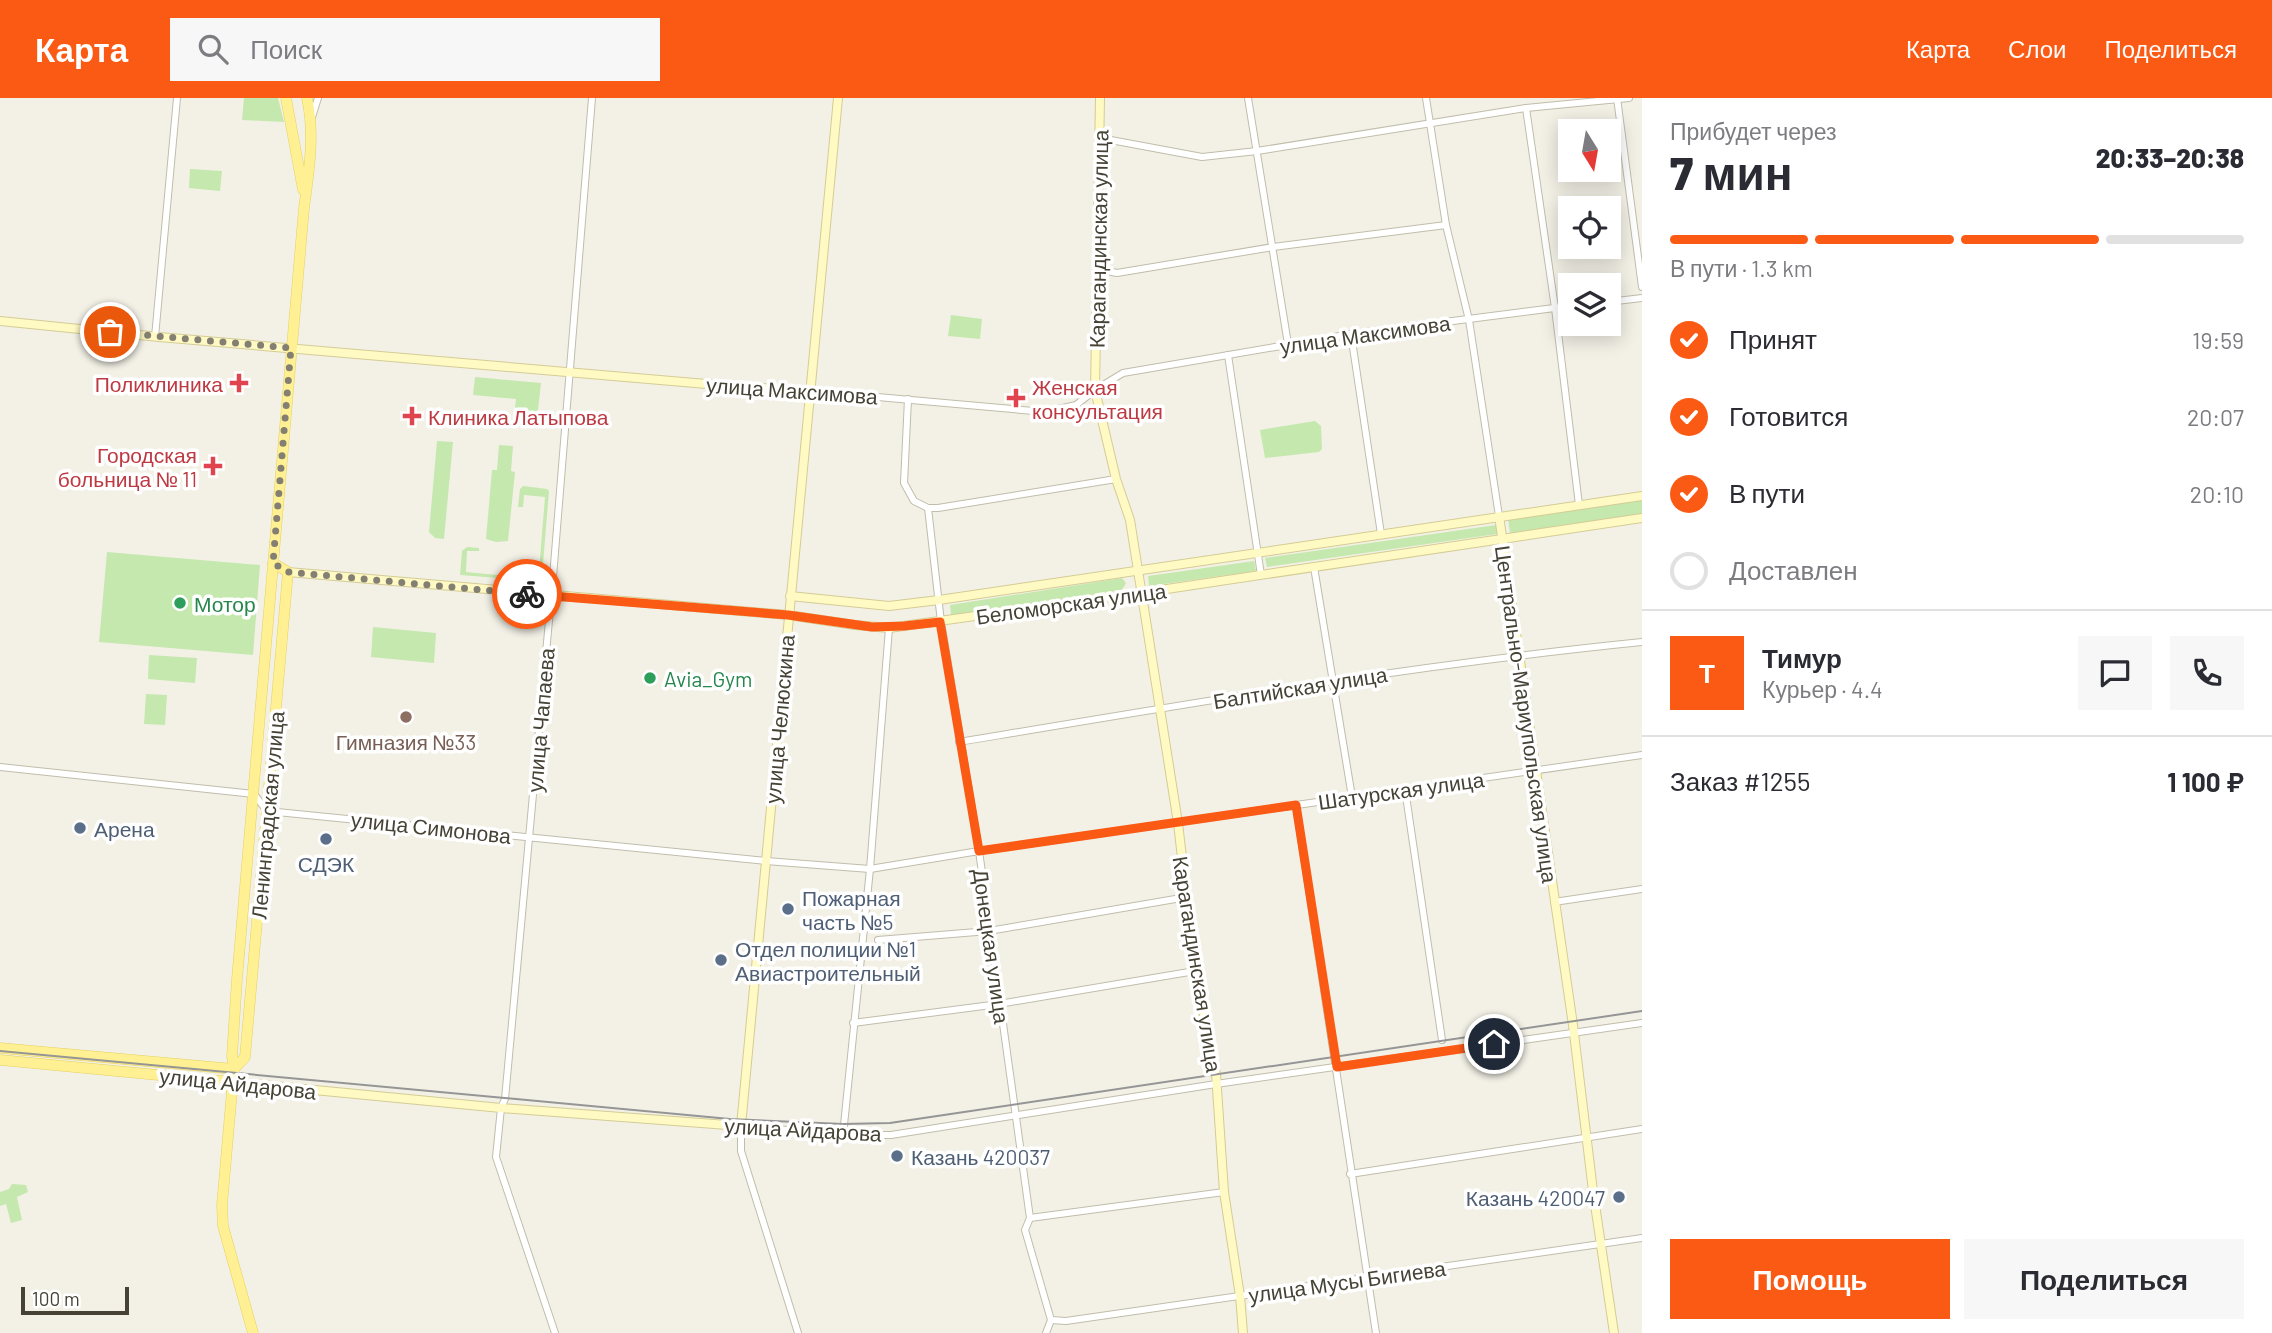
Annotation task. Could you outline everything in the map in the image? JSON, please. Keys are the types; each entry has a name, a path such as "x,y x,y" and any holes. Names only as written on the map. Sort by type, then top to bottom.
{"main road":[{"name":"Ленинградская улица","path":"286,98 304,208"},
{"name":"Ленинградская улица","path":"253,1333 223,1226 223,1182 234,1069 232,1056 237,979 291,348 311,156 311,119 307,98"},
{"name":"улица Челюскина","path":"741,1126 838,98"},
{"name":"Карагандинская улица","path":"1100,98 1095,390 1116,479 1130,520 1136,572 1178,823 1195,971 1216,1084 1224,1192 1243,1333"},
{"name":"улица Максимова","path":"0,321 155,337 810,391"},
{"name":"Беломорская улица","path":"790,596 889,606 1642,496"},
{"name":"Центрально-Мариупольская улица","path":"1499,516 1614,1333"},
{"name":"Беломорская улица","path":"288,572 788,615 889,628 1642,518"},
{"path":"273,563 288,572"},
{"name":"Ленинградская улица","path":"234,1069 245,1057 288,572"},
{"name":"улица Айдарова","path":"0,1048 234,1069"},
{"name":"улица Айдарова","path":"0,1060 501,1108 741,1126"}],"street":[{"path":"155,337 177,98"},
{"name":"Ленинградская улица","path":"311,119 318,98"},
{"name":"улица Чапаева","path":"555,1333 496,1157 501,1108 505,1099 529,837 571,372 592,98"},
{"path":"1248,98 1288,344"},
{"name":"Центрально-Мариупольская улица","path":"1426,98 1446,225 1469,320 1499,516"},
{"path":"1100,138 1202,157 1257,151 1526,108 1629,98"},
{"path":"1617,99 1642,287"},
{"path":"1526,108 1555,308 1579,505"},
{"path":"1632,213 1642,212"},
{"path":"1097,269 1117,273 1273,247 1446,225"},
{"path":"1621,300 1642,298"},
{"name":"улица Максимова","path":"810,391 1045,412 1076,405 1123,373 1351,334 1558,308"},
{"path":"1351,334 1381,534"},
{"path":"1228,355 1261,575"},
{"path":"908,399 904,483 914,501 928,508 1116,479"},
{"name":"Донецкая улица","path":"928,508 940,622 979,851 1030,1219 1025,1230 1051,1320"},
{"path":"1314,567 1352,797"},
{"path":"843,1135 870,869 889,628"},
{"name":"Балтийская улица","path":"959,742 1519,654 1642,642"},
{"name":"Шатурская улица","path":"870,869 1642,755"},
{"path":"0,767 254,794 267,811"},
{"path":"1405,789 1441,1040"},
{"path":"1296,805 1376,1333"},
{"name":"улица Симонова","path":"267,811 870,869"},
{"path":"1554,902 1642,889"},
{"path":"878,940 989,930 1186,897"},
{"path":"853,1023 999,1004 1195,971"},
{"name":"улица Айдарова","path":"741,1126 843,1135 891,1135 1216,1084 1642,1023"},
{"name":"улица Челюскина","path":"741,1126 741,1151 798,1333"},
{"path":"1350,1174 1642,1129"},
{"path":"1030,1219 1224,1192"},
{"name":"улица Мусы Бигиева","path":"1051,1320 1066,1321 1642,1238"},
{"path":"1046,1333 1051,1320"}],"green space":[{"path":"244,98 278,98 284,122 242,120"},
{"path":"190,169 222,171 220,191 189,188"},
{"path":"951,315 982,319 980,339 948,336"},
{"path":"475,377 541,383 537,419 514,417 516,399 473,395"},
{"path":"1315,421 1321,426 1322,449 1319,452 1265,458 1260,430"},
{"path":"437,441 453,442 444,539 435,538 429,532"},
{"path":"499,445 513,446 511,471 515,472 508,541 496,542 486,539 492,470 497,470"},
{"path":"523,486 549,491 542,576 535,581 460,575 462,551 467,547 479,548 479,551 467,551 466,572 530,578 539,571 545,497 524,495 523,507 518,507 520,489"},
{"path":"1642,500 1642,514 1510,533 1508,519"},
{"path":"1496,525 1497,534 1267,567 1265,558"},
{"name":"Мотор","path":"107,552 260,565 253,655 99,642"},
{"path":"1254,561 1256,571 1149,586 1148,576"},
{"path":"1122,578 1126,583 1122,590 951,615 950,605"},
{"path":"373,627 436,633 434,663 371,657"},
{"path":"149,655 197,658 195,683 148,679"},
{"path":"146,694 167,695 165,725 144,724"},
{"path":"12,1184 26,1185 28,1192 17,1197 22,1220 11,1223 6,1204 0,1206 0,1192 9,1189"}],"tram line":[{"path":"0,1051 730,1119 843,1124 890,1123 1642,1011"}],"way so far":[{"path":"110,332 291,348 273,563 288,572 527,594"}],"place":[{"name":"Поликлиника","path":"239,383"},
{"name":"Женская консультация","path":"1016,398"},
{"name":"Клиника Латыпова","path":"412,416"},
{"name":"Городская больница № 11","path":"213,466"},
{"name":"Мотор","path":"180,603"},
{"name":"Avia_Gym","path":"650,678"},
{"name":"Гимназия №33","path":"406,717"},
{"name":"Арена","path":"80,828"},
{"name":"СДЭК","path":"326,839"},
{"name":"Пожарная часть №5","path":"788,909"},
{"name":"Отдел полиции №1 Авиастроительный","path":"721,960"},
{"name":"Казань 420037","path":"897,1156"},
{"name":"Казань 420047","path":"1619,1197"}],"route":[{"path":"527,594 788,615 872,627 889,628 940,622 979,851 1296,805 1337,1067 1494,1044"}]}
